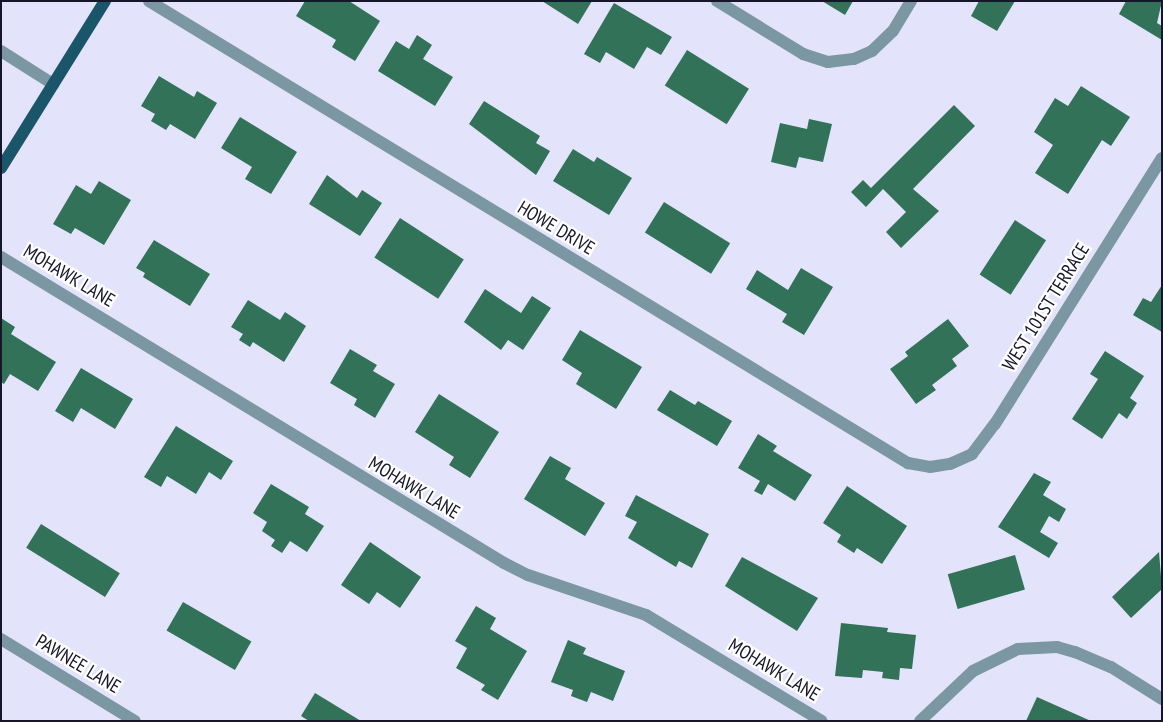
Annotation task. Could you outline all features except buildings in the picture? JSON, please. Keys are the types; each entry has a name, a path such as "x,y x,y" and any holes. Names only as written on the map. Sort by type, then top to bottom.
{"main road":[{"path":"1,168 105,1"}],"street":[{"name":"HOWE DRIVE","path":"149,1 908,463 930,467 950,464"},
{"path":"717,1 803,54 828,62 854,59 872,52 892,31 911,1"},
{"path":"1,52 53,84"},
{"name":"WEST 101ST TERRACE","path":"950,464 972,454 995,424 1162,158"},
{"name":"MOHAWK LANE","path":"1,257 504,563 528,575 646,615 822,721"},
{"name":"PAWNEE LANE","path":"1,639 135,721"},
{"path":"920,721 973,671 1018,649 1057,648 1076,652 1111,667 1162,698"}]}
